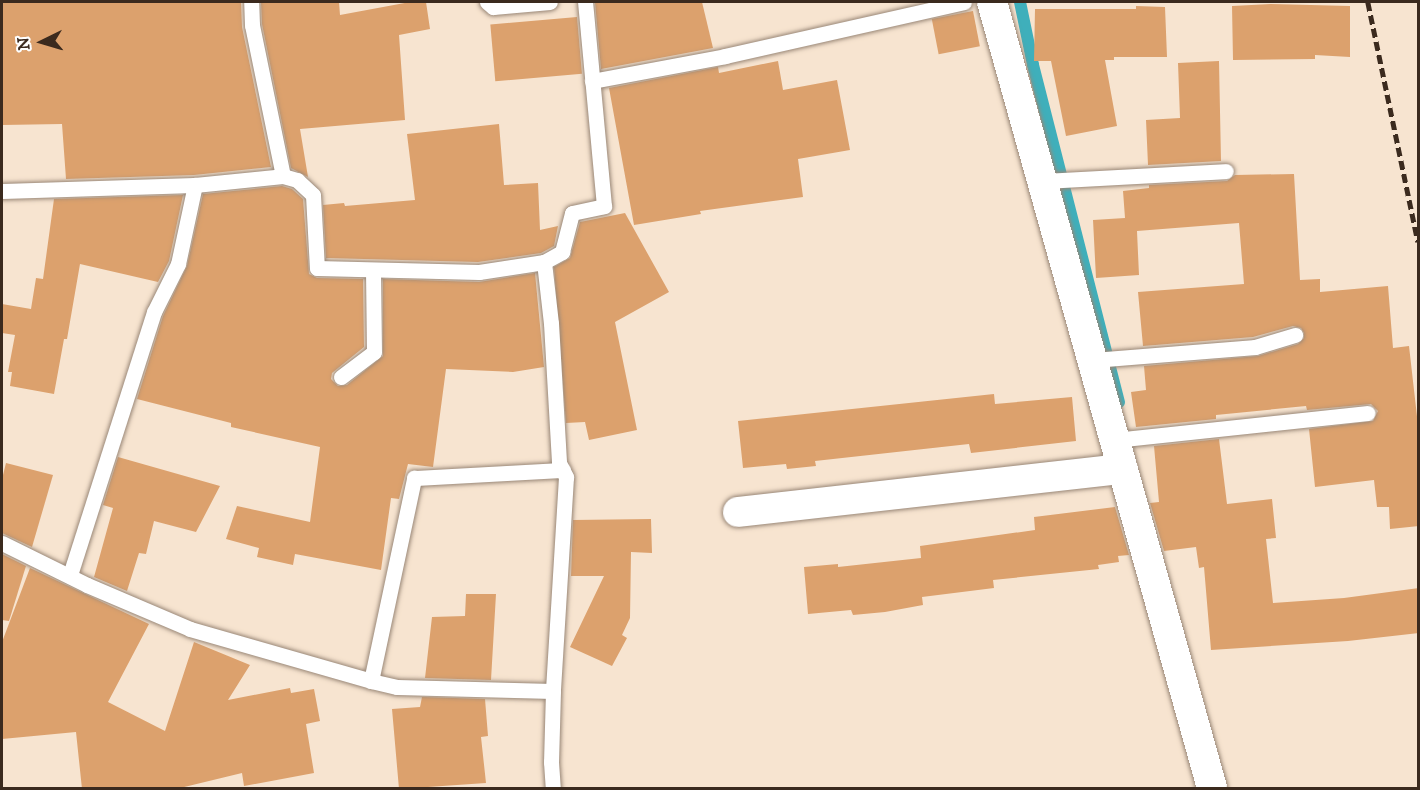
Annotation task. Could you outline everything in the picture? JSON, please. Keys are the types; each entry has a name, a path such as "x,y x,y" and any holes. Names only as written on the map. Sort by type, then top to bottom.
{"street":[{"path":"992,2 1212,789"},
{"path":"738,512 1123,469"}],"lane":[{"path":"251,2 252,25 283,176"},
{"path":"487,2 493,7 550,2"},
{"path":"2,191 195,185 283,176 297,180 313,195 317,268 479,272 544,262 562,252 572,213 604,206 585,2"},
{"path":"592,81 725,56 964,2"},
{"path":"1042,182 1226,171"},
{"path":"70,575 154,312 178,264 195,185"},
{"path":"544,262 551,322 559,463 566,477 553,691 551,762 553,789"},
{"path":"341,377 375,352 373,270"},
{"path":"1093,360 1255,347 1294,335"},
{"path":"1115,440 1368,413"},
{"path":"371,681 414,478 563,470"},
{"path":"2,543 87,585 190,629 371,681 397,687 553,691"}],"building":[{"path":"2,2 241,2 242,27 271,167 194,175 66,179 62,124 2,125"},
{"path":"261,2 339,2 340,15 410,2 426,2 430,29 399,35 405,120 300,129 308,177 291,168 262,24"},
{"path":"595,2 702,2 713,48 601,69"},
{"path":"1271,4 1350,6 1350,57 1315,55 1315,59 1233,60 1232,6"},
{"path":"1136,6 1165,7 1167,57 1114,57 1114,60 1105,60 1117,126 1066,136 1051,61 1034,61 1035,9 1136,9"},
{"path":"973,11 980,46 939,54 932,19"},
{"path":"577,17 582,74 495,81 490,25"},
{"path":"778,61 783,90 837,80 850,150 798,159 803,197 700,211 701,214 634,225 609,88 718,67 719,73"},
{"path":"1219,61 1221,161 1148,165 1146,120 1180,118 1178,63"},
{"path":"499,124 504,185 538,183 540,230 558,226 554,246 541,253 478,262 326,258 323,205 344,203 345,206 415,200 407,134"},
{"path":"1294,174 1300,280 1320,279 1320,292 1388,286 1393,348 1409,346 1419,434 1419,526 1390,529 1389,507 1377,507 1374,480 1315,487 1309,429 1373,421 1378,411 1371,404 1307,410 1306,406 1216,415 1216,419 1136,427 1131,392 1146,390 1144,366 1258,356 1298,344 1304,338 1304,333 1301,328 1293,326 1253,337 1143,346 1138,292 1244,284 1239,223 1137,231 1139,275 1096,278 1093,220 1125,218 1123,191 1149,188 1149,185 1227,181 1235,175"},
{"path":"282,186 292,189 303,199 309,274 317,278 363,279 364,347 332,373 331,379 338,386 347,385 383,356 383,279 479,282 535,273 544,367 513,372 446,369 433,467 408,464 399,499 391,498 381,570 295,554 293,565 257,557 259,548 226,539 237,506 310,522 320,447 231,427 231,423 137,399 163,316 187,266 203,194"},
{"path":"183,195 169,261 158,282 80,264 67,339 64,339 54,394 10,386 12,372 8,372 15,335 2,333 2,304 31,309 36,278 43,279 54,199"},
{"path":"625,213 669,292 615,322 637,430 589,440 585,422 566,423 554,267 570,258 580,222"},
{"path":"994,394 995,404 1072,397 1076,441 971,453 969,444 815,461 816,466 787,469 786,464 743,468 738,421"},
{"path":"1219,439 1227,504 1272,499 1276,538 1266,539 1273,603 1344,598 1419,588 1419,633 1348,641 1211,650 1204,567 1199,568 1196,547 1164,551 1150,503 1159,502 1154,446"},
{"path":"118,457 220,486 196,532 154,521 146,554 139,553 127,591 94,577 113,508 103,505"},
{"path":"6,463 53,475 32,547 2,533 2,479"},
{"path":"1115,507 1129,555 1118,556 1119,562 1098,565 1099,569 993,580 994,588 922,597 923,605 885,612 853,615 851,610 808,614 804,567 838,564 838,567 921,558 920,546 1035,530 1034,517"},
{"path":"651,519 652,553 631,552 630,618 622,635 627,638 612,666 570,647 604,576 571,576 573,520"},
{"path":"2,554 26,566 9,621 2,620"},
{"path":"30,568 149,624 108,702 165,731 194,642 250,665 228,700 290,688 291,693 314,689 320,721 306,724 314,773 244,786 242,773 176,789 82,789 76,732 2,739 2,642"},
{"path":"466,594 496,594 491,680 425,678 432,617 465,616"},
{"path":"422,697 485,699 488,736 481,737 486,783 399,789 392,709 420,707"}],"waterway":[{"path":"1020,2 1033,65 1119,402"}],"railway":[{"path":"1368,2 1418,242"}]}
